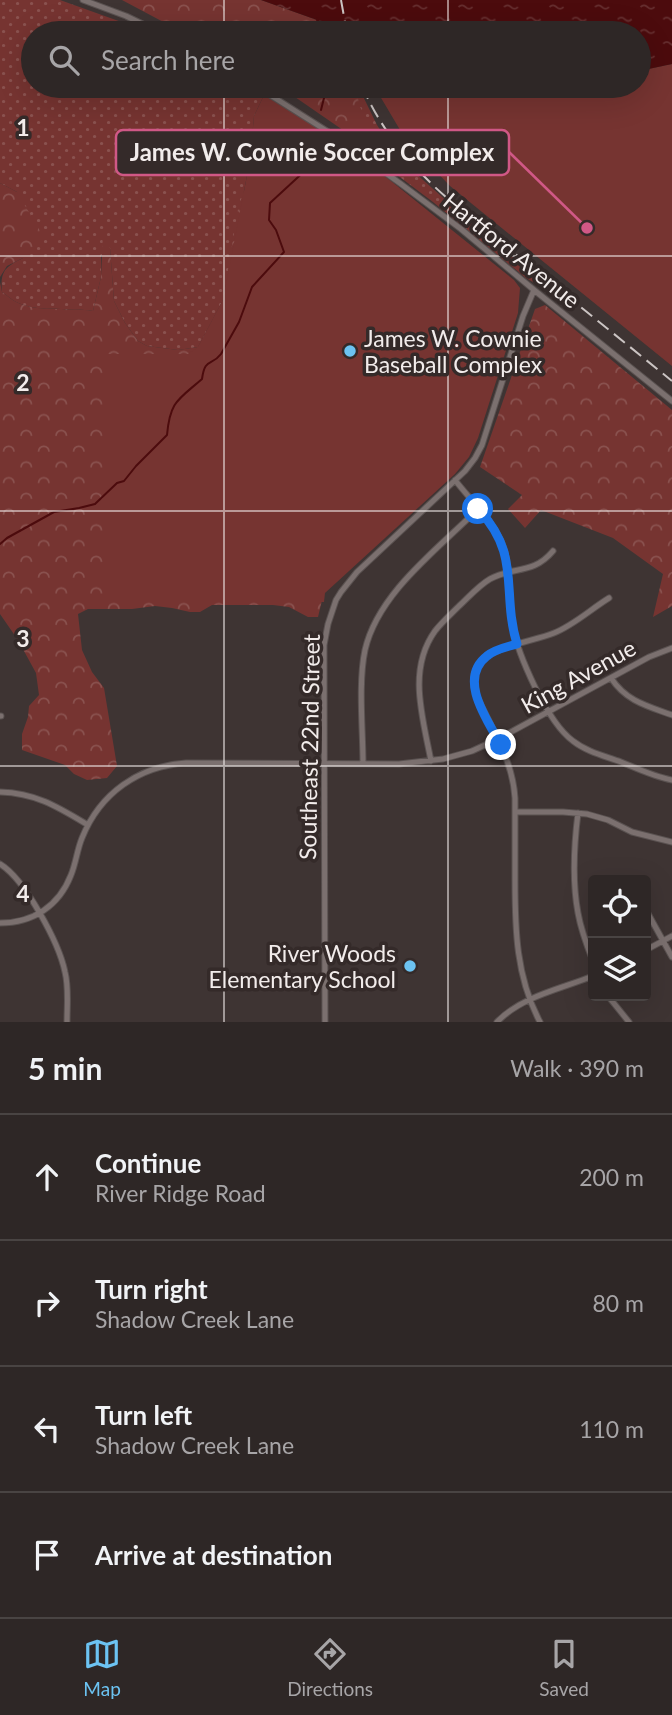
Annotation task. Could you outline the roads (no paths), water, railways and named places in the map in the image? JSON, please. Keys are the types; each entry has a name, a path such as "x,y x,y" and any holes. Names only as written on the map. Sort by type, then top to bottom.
{"street":[{"path":"83,0 136,21"},
{"name":"Hartford Avenue","path":"275,98 374,163 461,229 672,401"},
{"name":"Southeast 22nd Street","path":"325,1022 324,645 328,624 336,600 357,572 471,464 482,445 526,307 534,290"},
{"path":"455,480 499,537 509,573 511,621 517,644 549,711 566,735 580,746 672,780"},
{"path":"363,764 362,674 368,639 378,615 404,580 478,509"},
{"path":"431,761 419,690 421,664 435,631 492,578 529,568 545,560 553,551"},
{"path":"540,1022 520,966 516,937 513,777 506,755 477,698 474,674 487,656 555,632 609,598"},
{"name":"King Avenue","path":"0,923 24,921 39,914 57,900 66,887 88,824 102,803 122,785 142,773 163,766 186,763 399,764 458,756 498,740 649,657 672,648"},
{"path":"611,678 618,689 630,699 672,715"},
{"path":"0,792 34,796 88,824"},
{"path":"515,812 578,813 598,817 632,832 672,842"},
{"path":"578,813 575,840 576,903 588,948"},
{"path":"0,864 15,876 54,940 62,959 68,988 67,1022"},
{"path":"651,919 672,957"},
{"path":"651,947 672,936"},
{"path":"497,1022 515,1007 588,978"},
{"path":"612,1001 629,1022"}],"water":[{"path":"261,0 672,0 672,64 651,68 651,21 317,20"}],"waterway":[{"path":"321,110 324,98"},
{"path":"0,544 54,512 95,504 117,483 124,481 167,435 173,408 181,397 202,379 207,365 221,354 239,322 252,287 284,252 269,220 270,203 309,167 316,142"}],"railway":[{"path":"341,0 345,21"},
{"path":"367,98 401,151 440,192 672,381"}],"place":[{"name":"James W. Cownie Soccer Complex","path":"587,228"},
{"name":"James W. Cownie Baseball Complex","path":"350,351"},
{"name":"River Woods Elementary School","path":"410,966"}]}
